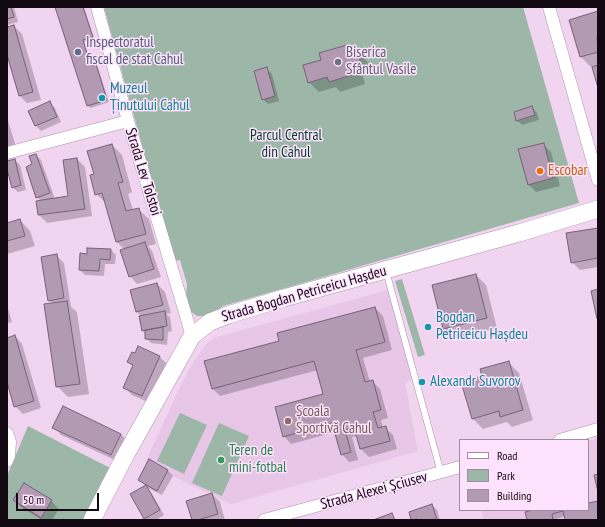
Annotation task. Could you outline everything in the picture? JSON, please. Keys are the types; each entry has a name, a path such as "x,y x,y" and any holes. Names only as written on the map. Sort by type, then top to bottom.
{"main road":[{"name":"Strada Bogdan Petriceicu Hașdeu","path":"92,520 125,456 192,336 210,322 228,315 598,210"}],"street":[{"name":"Strada Lev Tolstoi","path":"97,7 128,121 192,336"},
{"path":"549,7 598,180"},
{"path":"7,153 128,121"},
{"path":"563,439 598,429"},
{"path":"7,433 10,442 7,461"},
{"name":"Strada Alexei Șciusev","path":"264,520 459,467"}],"lane":[{"path":"386,270 441,473"}],"shaded area":[{"name":"Școala Sportivă Cahul","path":"388,290 413,378 405,384 418,451 231,504 145,463 192,364 207,343 213,338"},
{"path":"598,438 598,520 484,520 481,511 589,511 589,441"}],"green space":[{"name":"Parcul Central din Cahul","path":"104,7 523,7 579,203 223,306 212,314 197,316 190,311 186,297 187,284 180,260 174,261"},
{"path":"402,279 425,355 418,357 395,281"},
{"path":"180,413 207,425 184,474 157,461"},
{"name":"Teren de mini-fotbal","path":"219,423 249,436 222,496 192,483"},
{"path":"28,426 112,469 85,520 7,520 7,476"}],"building":[{"path":"7,7 11,7 14,17 7,19"},
{"name":"Inspectoratul fiscal de stat Cahul","path":"55,7 83,7 93,37 83,40 91,66 96,64 107,100 87,106"},
{"path":"598,11 598,52 580,57 569,20"},
{"path":"14,25 33,92 19,96 7,55 7,27"},
{"name":"Biserica Sfântul Vasile","path":"347,45 349,52 357,49 361,64 353,66 355,74 329,82 327,77 308,83 303,65 321,60 319,53"},
{"path":"598,65 598,88 592,67"},
{"path":"267,67 275,96 262,100 254,71"},
{"path":"50,101 57,117 35,126 28,111"},
{"path":"532,106 535,115 516,121 514,112"},
{"path":"544,143 553,178 528,185 518,149"},
{"path":"112,144 123,182 118,183 126,211 139,208 146,234 116,242 102,193 95,195 90,175 94,174 87,151"},
{"path":"36,154 50,193 36,198 26,167 32,164 29,156"},
{"path":"77,158 85,209 38,215 36,201 68,196 63,160"},
{"path":"15,159 21,185 12,188 7,169 7,161"},
{"path":"20,219 25,236 7,241 7,223"},
{"path":"598,228 598,258 571,263 566,233"},
{"path":"145,242 154,269 129,277 120,250"},
{"path":"87,248 111,249 110,260 100,259 99,271 79,270 80,253 87,254"},
{"path":"57,254 64,298 48,301 41,257"},
{"path":"476,274 487,318 443,329 432,285"},
{"path":"157,283 163,305 136,312 130,290"},
{"path":"598,289 598,319 597,319 591,291"},
{"path":"67,301 80,384 56,387 44,304"},
{"path":"375,307 385,342 356,350 365,382 373,380 381,410 373,412 378,428 386,426 390,441 360,449 354,427 345,430 351,452 341,455 332,423 283,437 275,407 323,394 314,361 212,389 204,361 279,341 277,333"},
{"path":"165,311 167,326 142,331 139,316"},
{"path":"163,327 163,340 145,339 145,330"},
{"path":"15,335 34,401 14,407 7,382 7,338"},
{"path":"138,346 160,356 142,396 123,388 133,365 127,362 132,352 135,353"},
{"path":"509,361 523,410 500,417 499,411 472,419 461,382 482,376 480,369"},
{"path":"63,406 121,434 111,455 52,428"},
{"path":"149,459 168,470 157,491 138,480"},
{"path":"598,474 598,492 594,475"},
{"path":"24,483 52,500 41,518 13,500"},
{"path":"146,485 160,510 144,519 130,494"},
{"path":"212,493 218,514 198,520 192,520 186,501"},
{"path":"598,501 598,520 565,520 563,511 589,511 589,503"},
{"path":"432,504 437,520 411,520 409,512"},
{"path":"563,511 552,514 553,520 527,520 525,512"},
{"path":"392,513 395,520 373,520"}],"place":[{"name":"Inspectoratul fiscal de stat Cahul","path":"78,52"},
{"name":"Biserica Sfântul Vasile","path":"338,62"},
{"name":"Muzeul Ținutului Cahul","path":"102,98"},
{"name":"Escobar","path":"540,171"},
{"name":"Bogdan Petriceicu Hașdeu","path":"428,327"},
{"name":"Alexandr Suvorov","path":"422,382"},
{"name":"Școala Sportivă Cahul","path":"288,421"},
{"name":"Teren de mini-fotbal","path":"221,460"}]}
